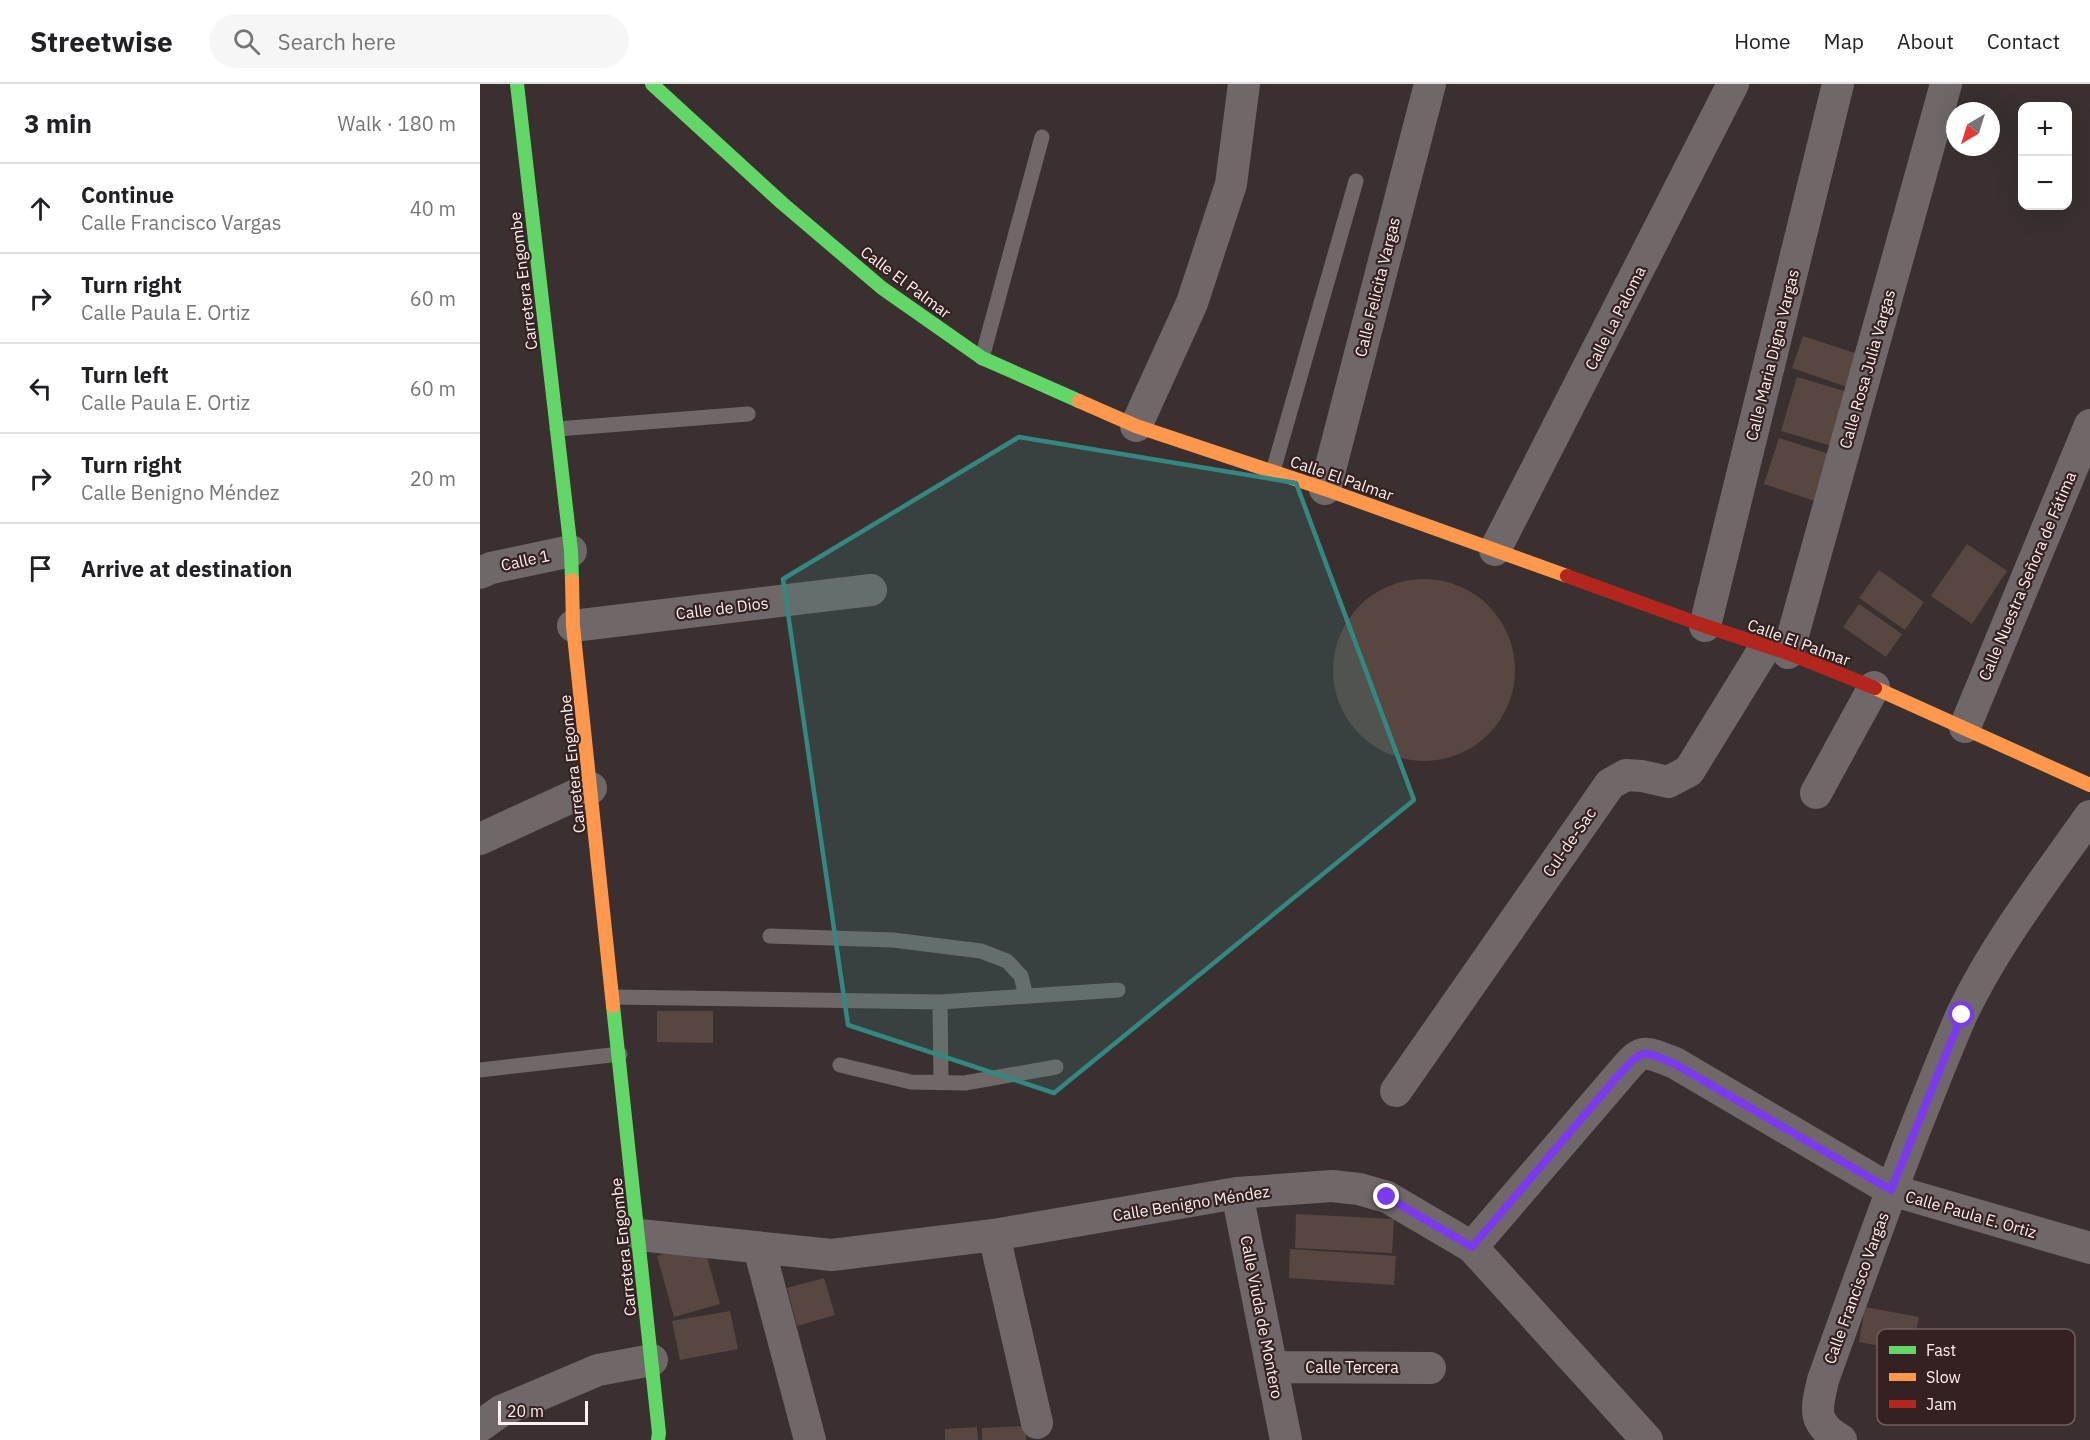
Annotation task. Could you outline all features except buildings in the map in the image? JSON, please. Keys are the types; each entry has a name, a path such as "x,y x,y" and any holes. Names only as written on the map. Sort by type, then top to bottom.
{"street":[{"name":"Carretera Engombe","path":"517,84 571,551 573,626 639,1235 658,1440"},
{"name":"Calle El Palmar","path":"652,84 782,204 882,288 982,358 1136,426 1325,489 1777,650 1874,687 2090,785"},
{"path":"1136,426 1192,303 1231,184 1245,84"},
{"name":"Calle Felicita Vargas","path":"1325,489 1430,84"},
{"name":"Calle La Paloma","path":"1495,550 1733,84"},
{"name":"Calle Maria Digna Vargas","path":"1705,626 1838,84"},
{"name":"Calle Rosa Julia Vargas","path":"1777,650 1946,84"},
{"name":"Calle Nuestra Señora de Fátima","path":"1965,727 2090,425"},
{"name":"Calle 1","path":"480,573 491,568 571,551"},
{"name":"Calle de Dios","path":"573,626 871,590"},
{"name":"Cul-de-Sac","path":"1396,1091 1610,784 1626,775 1668,782 1689,771 1777,650"},
{"path":"1816,793 1874,687"},
{"path":"480,839 591,788"},
{"name":"Calle Francisco Vargas","path":"1841,1440 1828,1432 1819,1421 1817,1407 1823,1380 1891,1190 1958,1024 1986,970 2011,929 2090,816"},
{"name":"Calle Paula E. Ortiz","path":"1472,1247 1637,1055 1650,1053 1675,1064 1891,1190 2090,1248"},
{"name":"Calle Benigno Méndez","path":"639,1235 832,1255 994,1235 1237,1193 1332,1186 1359,1189 1395,1201 1472,1247 1647,1440"},
{"name":"Calle Viuda de Montero","path":"1237,1193 1286,1440"},
{"path":"994,1235 1037,1423"},
{"path":"759,1248 810,1440"},
{"path":"480,1426 501,1411 598,1370 652,1360"},
{"name":"Calle Tercera","path":"1273,1367 1430,1368"}],"lane":[{"path":"982,358 1042,137"},
{"path":"1273,471 1356,182"},
{"path":"557,429 748,414"},
{"path":"770,936 893,940 981,951 1006,961 1021,976 1026,996"},
{"path":"614,998 940,1002 1118,990"},
{"path":"940,1002 941,1083"},
{"path":"480,1070 620,1054"},
{"path":"840,1065 911,1082 941,1083 965,1083 1056,1067"}],"highlighted area":[{"path":"1019,437 1296,483 1414,800 1054,1093 848,1025 783,579"}],"traffic: fast":[{"path":"517,84 571,551 572,580"},
{"path":"652,84 782,203 882,288 982,358 1079,401"},
{"path":"613,1006 658,1440"}],"traffic: slow":[{"path":"1079,401 1136,426 1325,489 1567,576"},
{"path":"572,580 573,626 613,1006"},
{"path":"1875,688 2090,785"}],"traffic: jam":[{"path":"1567,576 1705,626 1788,653 1875,688"}],"route":[{"path":"1387,1197 1472,1247 1617,1077 1637,1055 1643,1053 1650,1053 1675,1064 1891,1190 1962,1015"}]}
